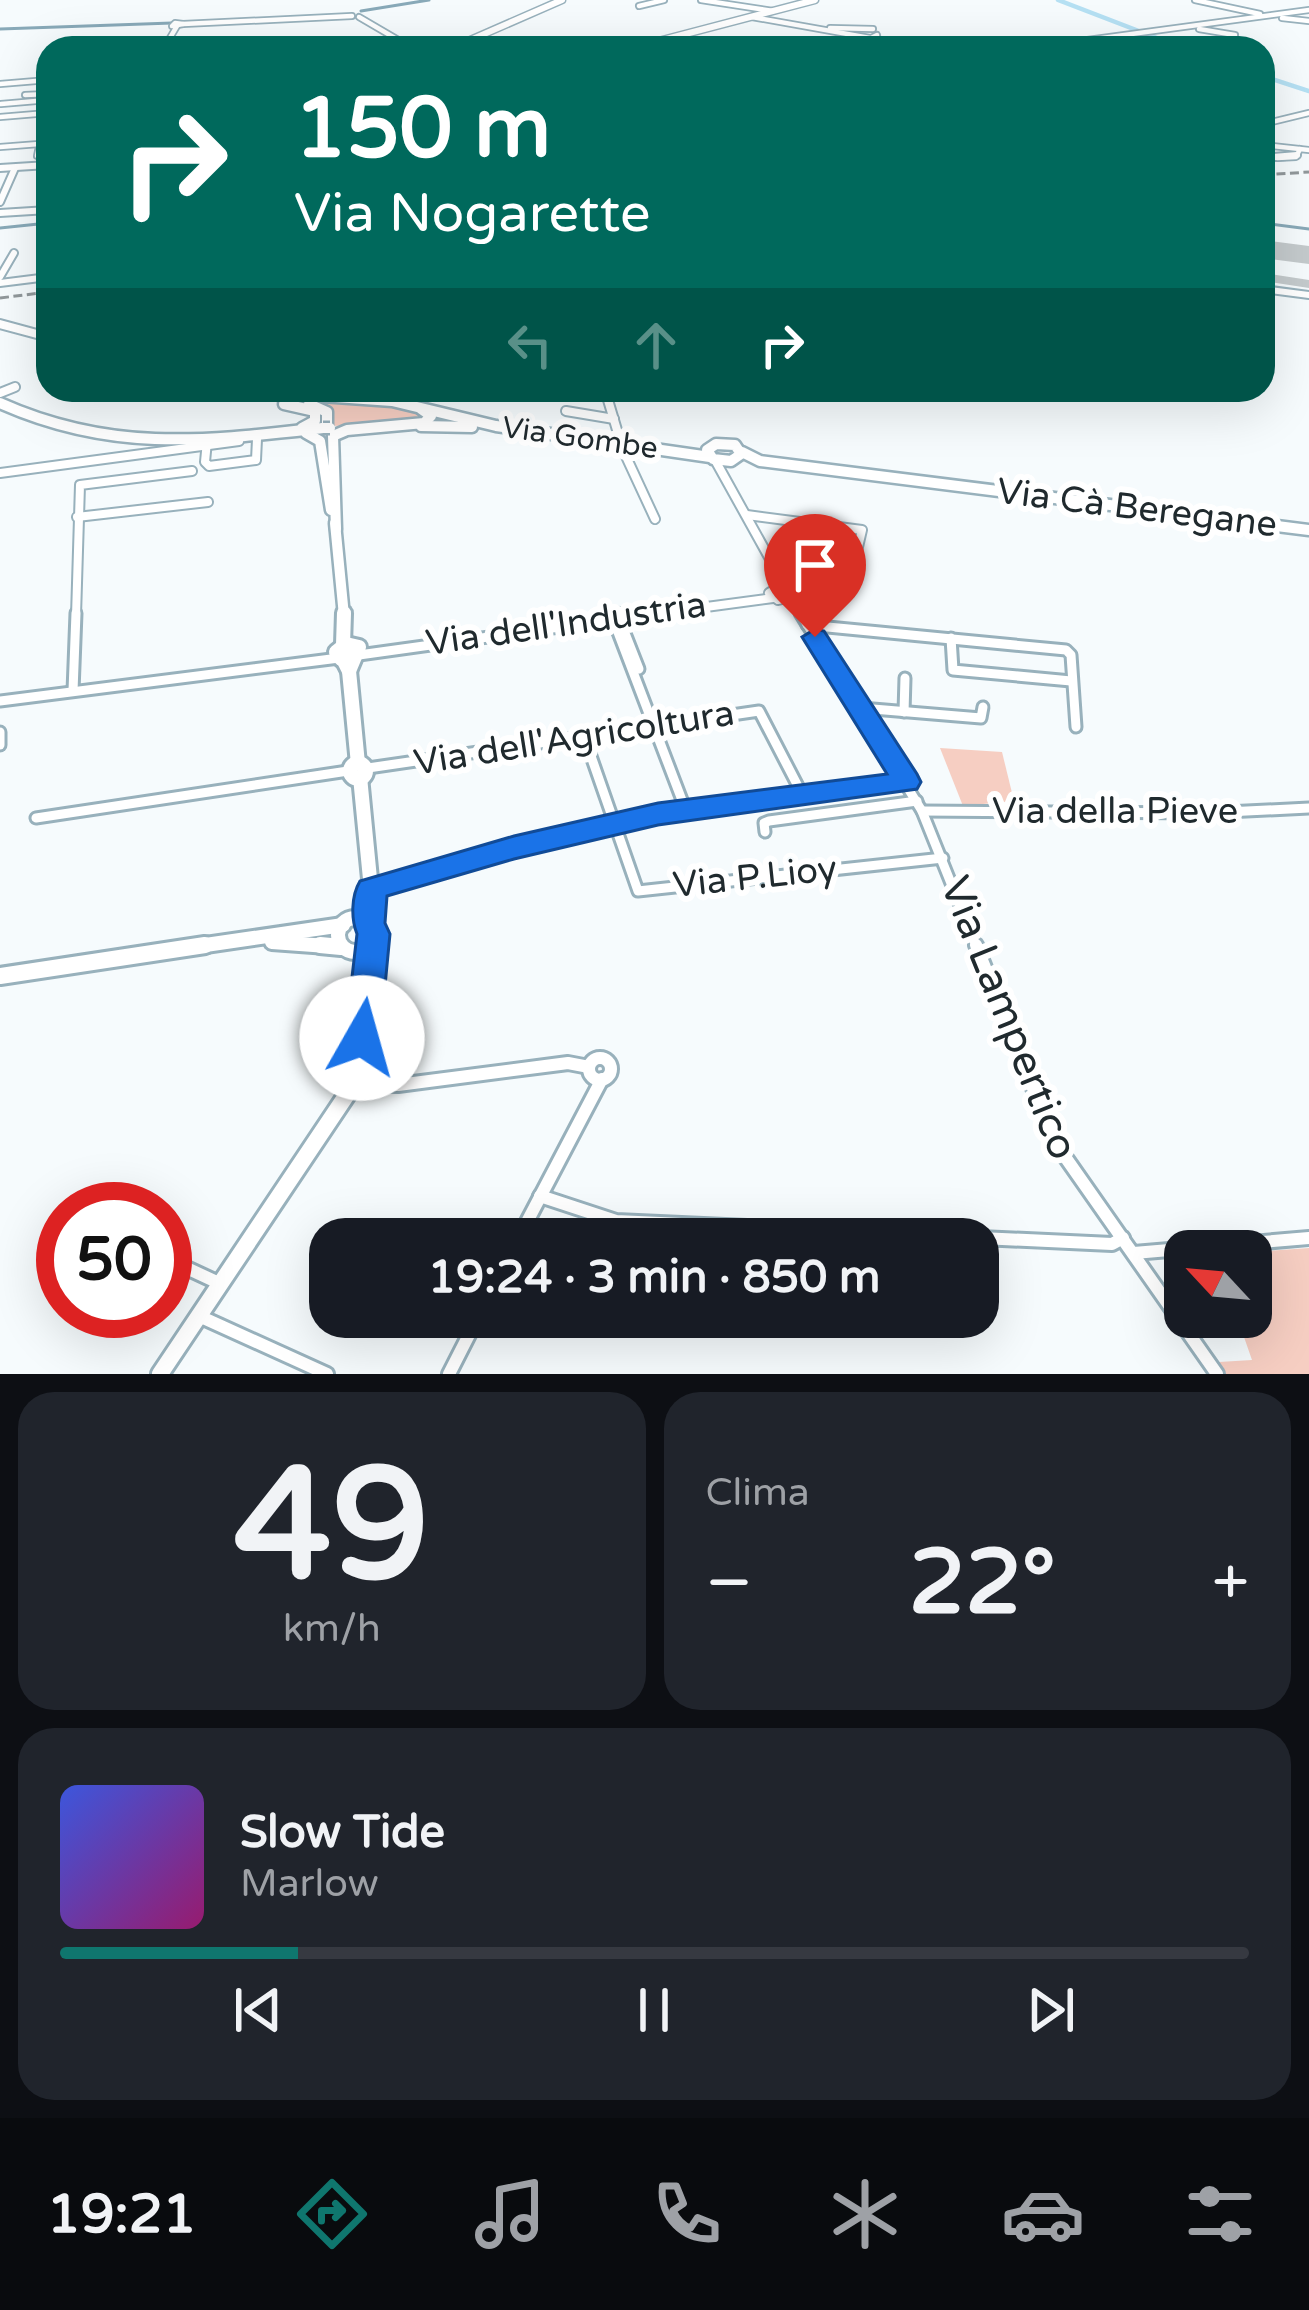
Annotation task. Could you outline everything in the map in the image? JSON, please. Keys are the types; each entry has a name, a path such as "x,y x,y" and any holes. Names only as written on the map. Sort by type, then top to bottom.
{"main road":[{"path":"480,36 562,0"},
{"path":"678,36 815,0"},
{"path":"0,330 36,334"},
{"path":"0,330 36,335"},
{"path":"262,436 315,421 316,414 309,408 276,402"},
{"path":"285,402 318,406 328,415 326,427"},
{"path":"336,529 332,438 347,430 418,424 431,418 421,409 396,402"},
{"name":"Via Gombe","path":"396,402 525,431 760,461"},
{"path":"0,405 118,443 162,447 326,427 525,431"},
{"path":"262,436 305,433 318,438 336,529"},
{"name":"Via Cà Beregane","path":"760,461 1309,530"},
{"path":"160,1374 354,1084 374,930 369,923 371,889 328,463"},
{"path":"370,974 336,939 371,889"},
{"path":"0,976 369,923"},
{"path":"253,940 344,948 370,942"}],"street":[{"path":"639,6 663,0"},
{"path":"701,0 773,11"},
{"path":"1195,0 1309,21"},
{"path":"1120,36 1309,10"},
{"path":"172,36 180,25 356,14 392,36"},
{"path":"752,17 830,28 845,25 871,36"},
{"path":"1188,26 1235,35"},
{"path":"376,32 384,31"},
{"path":"0,84 36,81"},
{"path":"0,105 9,83"},
{"path":"25,95 36,97"},
{"path":"0,105 36,99"},
{"path":"1275,121 1309,113"},
{"path":"0,117 36,117"},
{"path":"0,147 36,144"},
{"path":"1275,146 1309,150"},
{"path":"1275,158 1296,157 1300,149"},
{"path":"0,169 36,166"},
{"path":"0,202 15,167"},
{"path":"0,213 36,211"},
{"path":"0,280 14,254"},
{"path":"0,280 36,278"},
{"path":"1275,291 1309,296"},
{"path":"0,390 14,387"},
{"path":"608,402 655,519"},
{"path":"566,411 614,418"},
{"path":"207,442 206,465 252,461 258,458 262,436"},
{"path":"0,472 162,447"},
{"path":"723,457 747,515 780,573 784,597"},
{"path":"73,689 80,484 192,471"},
{"path":"77,517 208,502"},
{"path":"747,515 862,530 855,560"},
{"name":"Via dell'Industria","path":"0,699 615,615 784,597 820,606 823,574"},
{"name":"Via Lampertico","path":"784,597 807,625 907,782 944,858 1054,1141 1077,1183 1177,1307 1217,1374"},
{"path":"615,615 685,808"},
{"path":"807,625 1070,653 1076,728"},
{"path":"951,638 953,670 1071,681"},
{"path":"904,712 905,678"},
{"path":"860,708 981,718 983,706"},
{"name":"Via dell'Agricoltura","path":"36,818 759,710 801,792"},
{"path":"0,732 0,745"},
{"path":"584,736 614,824"},
{"path":"371,889 685,808 907,782"},
{"name":"Via della Pieve","path":"765,832 763,825 769,821 919,806 1206,813 1309,808"},
{"name":"Via P.Lioy","path":"614,824 638,891 944,858"},
{"path":"354,1084 398,1085 568,1063 589,1067 592,1076 602,1079 529,1218"},
{"path":"541,1196 616,1221 1112,1244 1123,1238"},
{"path":"1134,1253 1309,1238"},
{"path":"192,1271 221,1284"},
{"path":"199,1316 327,1374"},
{"path":"449,1374 467,1338"}],"shaded area":[{"path":"305,402 372,402 422,411 428,417 382,425 329,426 331,417"},
{"path":"940,748 1002,752 1014,801 963,806"},
{"path":"1309,1248 1309,1374 1226,1374 1219,1362 1252,1360 1244,1338 1272,1338 1272,1251"}],"waterway":[{"path":"361,11 429,0"},
{"path":"1058,0 1152,36"},
{"path":"0,29 172,23"},
{"path":"1275,80 1309,91"},
{"path":"0,228 36,224"},
{"path":"1275,225 1309,229"}],"taxiway":[{"path":"1275,279 1309,284"}],"runway":[{"path":"1275,251 1309,255"}],"railway":[{"path":"1275,174 1309,172"},
{"path":"0,298 36,294"}],"route":[{"path":"362,1038 374,934 369,923 371,889 514,848 706,804 907,782 815,637"}]}
